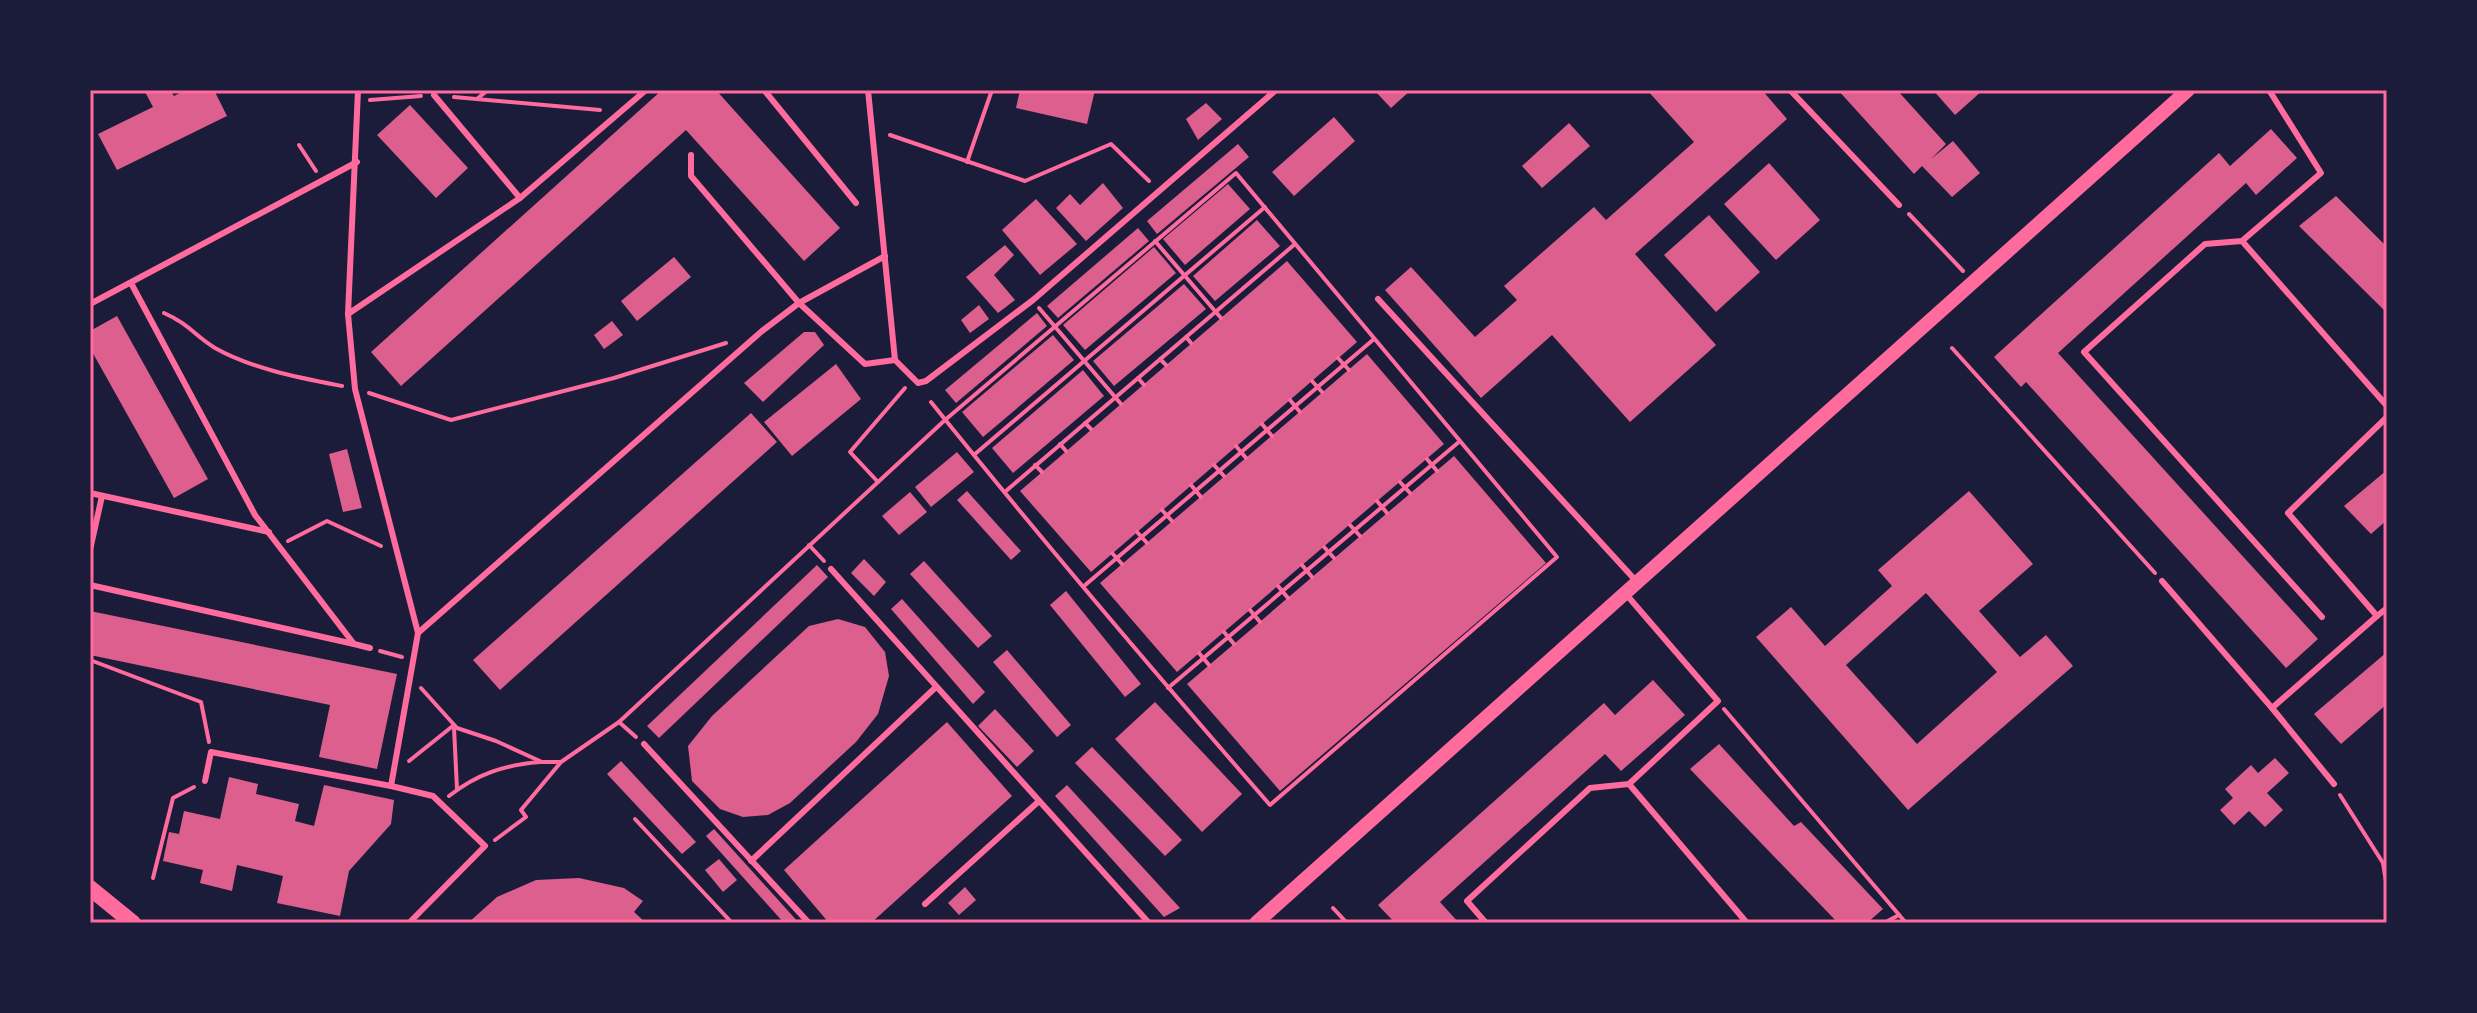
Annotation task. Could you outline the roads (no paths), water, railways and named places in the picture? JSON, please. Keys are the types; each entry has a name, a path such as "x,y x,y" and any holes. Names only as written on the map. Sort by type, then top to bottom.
{"main road":[{"path":"90,888 133,923"}],"street":[{"path":"1256,923 2188,90"}],"lane":[{"path":"358,90 360,101 348,314 355,389 418,633 391,786"},
{"path":"348,314 520,198 646,90"},
{"path":"764,90 856,203"},
{"path":"868,90 895,360 911,381 926,381 1021,309 1276,90"},
{"path":"1790,90 1899,205"},
{"path":"2269,90 2321,173 2242,241 2205,244 2084,352 2322,617"},
{"path":"434,95 520,198"},
{"path":"691,155 691,176 799,303 865,364 895,360"},
{"path":"90,304 357,162"},
{"path":"2242,241 2387,406"},
{"path":"418,633 762,331 799,303 885,256"},
{"path":"131,283 255,515 354,644"},
{"path":"1378,299 1637,582"},
{"path":"2377,616 2288,513 2387,417"},
{"path":"90,493 269,532"},
{"path":"90,550 102,496"},
{"path":"831,569 1149,923"},
{"path":"2162,581 2334,784"},
{"path":"90,585 370,648"},
{"path":"1486,923 1467,901 1590,788 1629,784 1718,701 1625,593"},
{"path":"2272,708 2387,608"},
{"path":"751,861 936,687"},
{"path":"644,744 809,923"},
{"path":"205,781 211,752 433,796 485,846 409,923"},
{"path":"1629,784 1747,923"},
{"path":"925,904 1038,802"}]}
